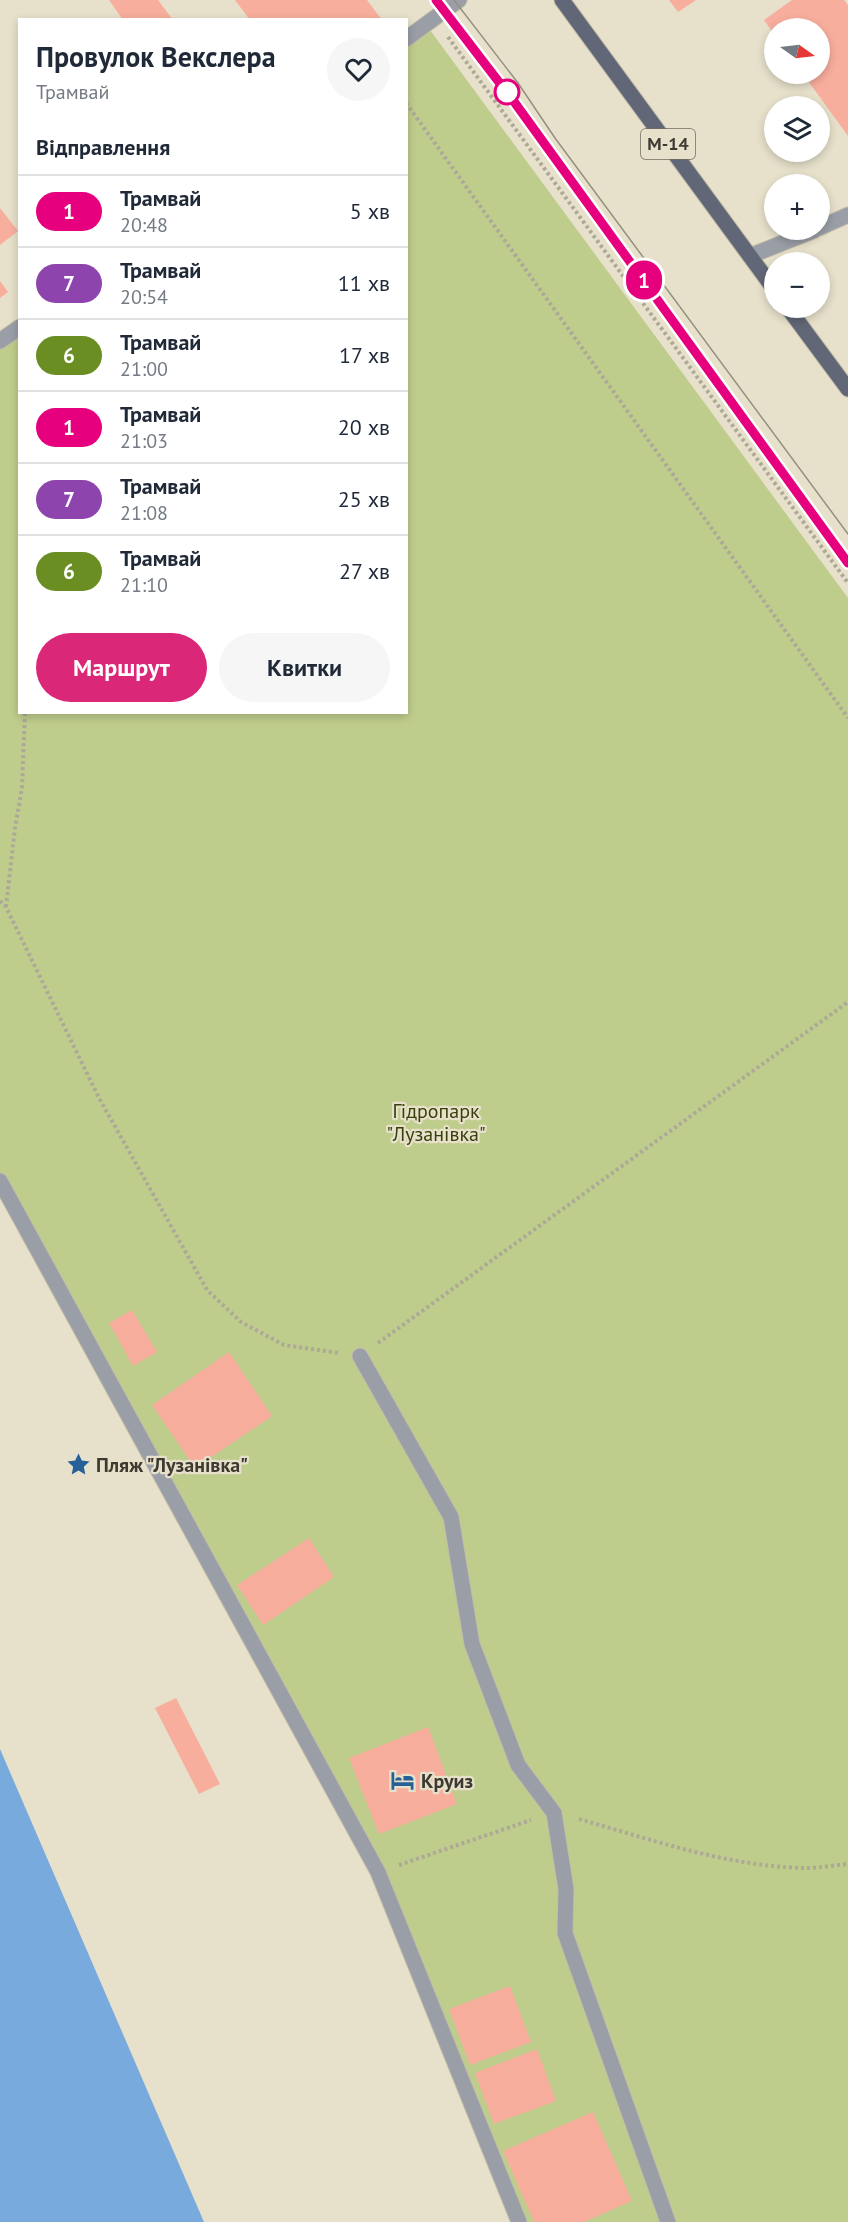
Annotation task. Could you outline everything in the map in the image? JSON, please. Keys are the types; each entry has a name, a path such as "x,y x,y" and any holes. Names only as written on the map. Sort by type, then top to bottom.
{"main road":[{"name":"М-14","path":"562,0 764,275"},
{"path":"795,318 848,389"}],"street":[{"path":"408,38 459,0"},
{"path":"830,223 848,215"},
{"path":"750,256 789,240"},
{"path":"0,341 18,328"},
{"path":"0,1181 378,1872 519,2222"},
{"path":"360,1356 451,1517 472,1644 518,1765 554,1813 566,1889 565,1933 668,2222"}],"path":[{"path":"434,18 848,583"},
{"path":"408,107 848,718"},
{"path":"6,907 22,788 25,714"},
{"path":"0,901 6,907 99,1098 207,1290 241,1322 284,1344 360,1356 848,1002"},
{"path":"378,1872 554,1813 697,1852 764,1865 809,1868 848,1864"}],"green space":[{"name":"Гідропарк \"Лузанівка\"","path":"427,26 848,598 848,2222 519,2222 378,1872 0,1181 0,343 18,330 18,714 408,714 408,40"}],"water":[{"path":"0,1749 204,2222 0,2222"}],"building":[{"path":"109,0 158,0 172,18 122,18"},
{"path":"235,0 367,0 380,18 248,18"},
{"path":"669,0 696,0 678,12"},
{"path":"792,0 844,0 848,5 848,136 830,111 830,96 819,96 810,84 830,84 830,18 767,18"},
{"path":"0,208 18,231 0,245"},
{"path":"0,281 8,292 0,298"},
{"path":"132,1310 157,1352 133,1366 109,1323"},
{"path":"229,1352 272,1416 195,1468 152,1405"},
{"path":"309,1538 334,1577 263,1625 237,1585"},
{"path":"176,1698 220,1784 199,1794 155,1708"},
{"name":"Круиз","path":"428,1727 457,1804 379,1834 349,1758"},
{"path":"510,1986 531,2042 470,2065 449,2009"},
{"path":"537,2049 556,2101 494,2124 475,2073"},
{"path":"593,2112 632,2201 584,2222 534,2222 503,2151"}],"tram line":[{"path":"436,0 515,103 848,563"},
{"name":"1","path":"436,0 515,103 848,563"},
{"path":"454,0 518,83 555,138 848,534"}],"place":[{"name":"Пляж \"Лузанівка\"","path":"78,1465"},
{"name":"Круиз","path":"403,1781"}]}
